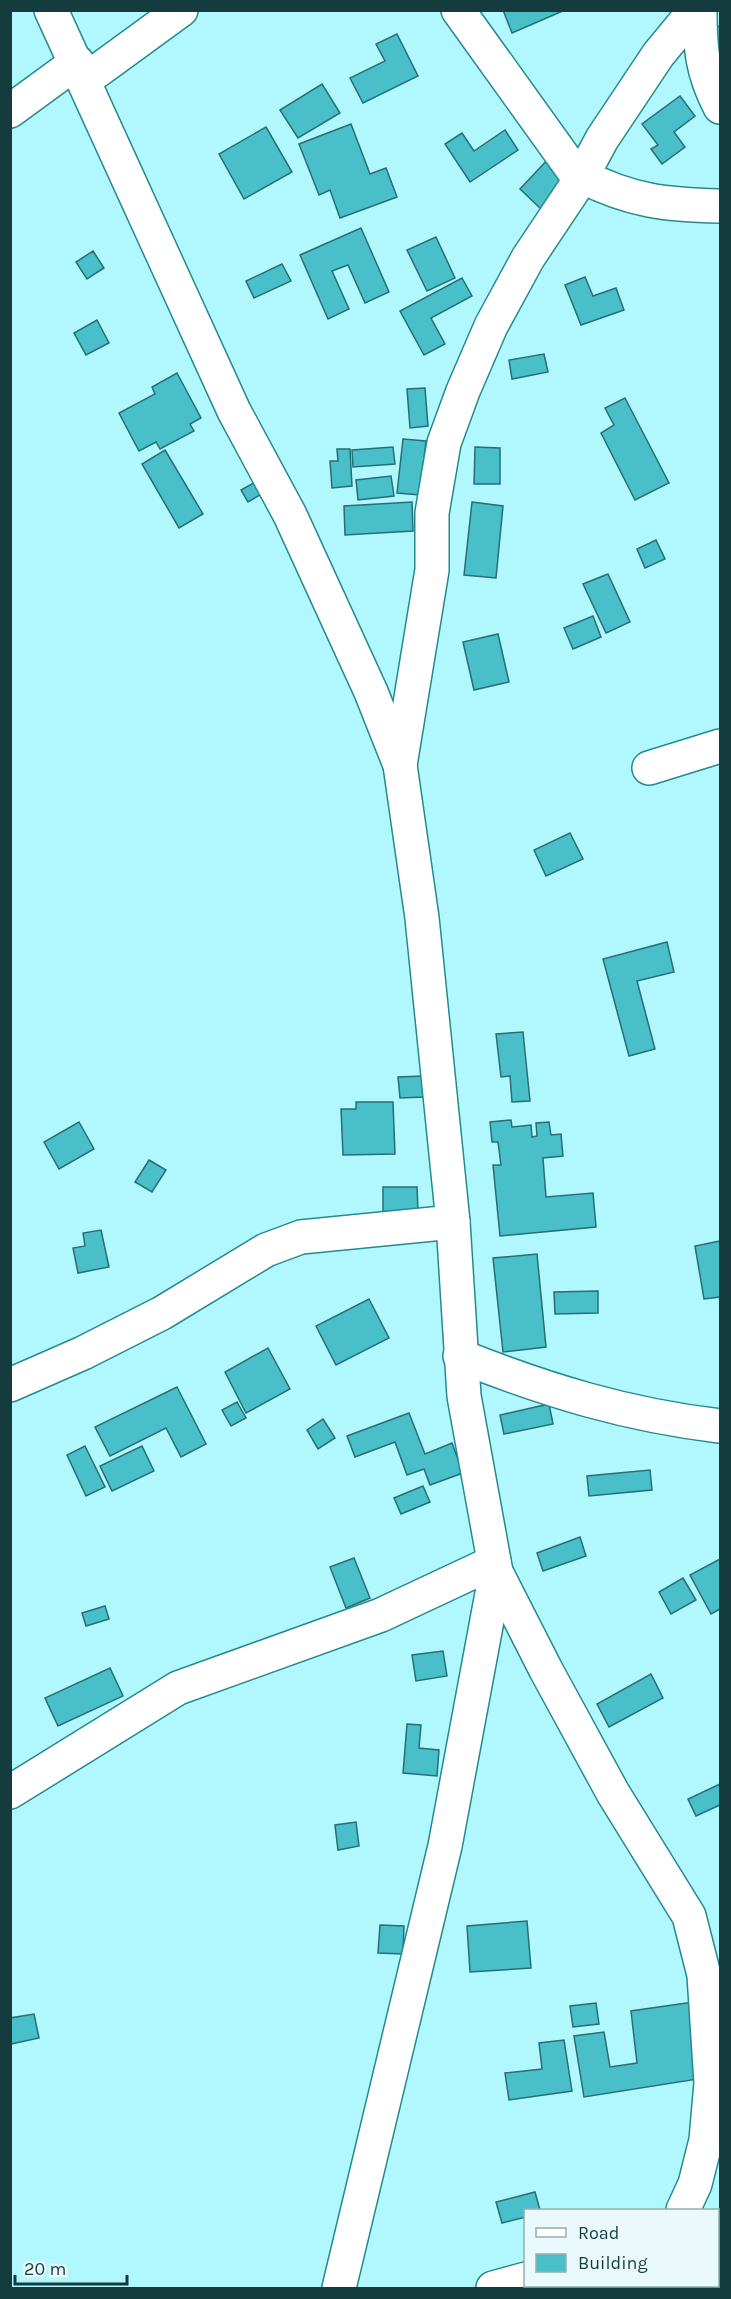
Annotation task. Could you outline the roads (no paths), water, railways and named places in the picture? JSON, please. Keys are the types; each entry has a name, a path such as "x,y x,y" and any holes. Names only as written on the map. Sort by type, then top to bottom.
{"street":[{"path":"51,10 81,71 234,411 290,514 342,625 400,765 422,918 453,1222 464,1396 495,1567 546,1670 614,1793 688,1916 704,1975 711,2083 706,2140 695,2184 684,2209"},
{"path":"10,111 181,10"},
{"path":"458,10 581,178 637,200 720,206"},
{"path":"400,765 432,570 432,513 444,443 491,326 528,258 581,178 602,139 657,55 697,10"},
{"path":"697,10 700,54 705,74 720,107"},
{"path":"649,768 720,746"},
{"path":"10,1385 83,1353 162,1313 266,1250 301,1237 453,1222"},
{"path":"460,1356 540,1388 661,1419 720,1426"},
{"path":"10,1792 178,1688 381,1615 495,1567"},
{"path":"339,2289 445,1846 495,1567"},
{"path":"493,2289 524,2279"}]}
